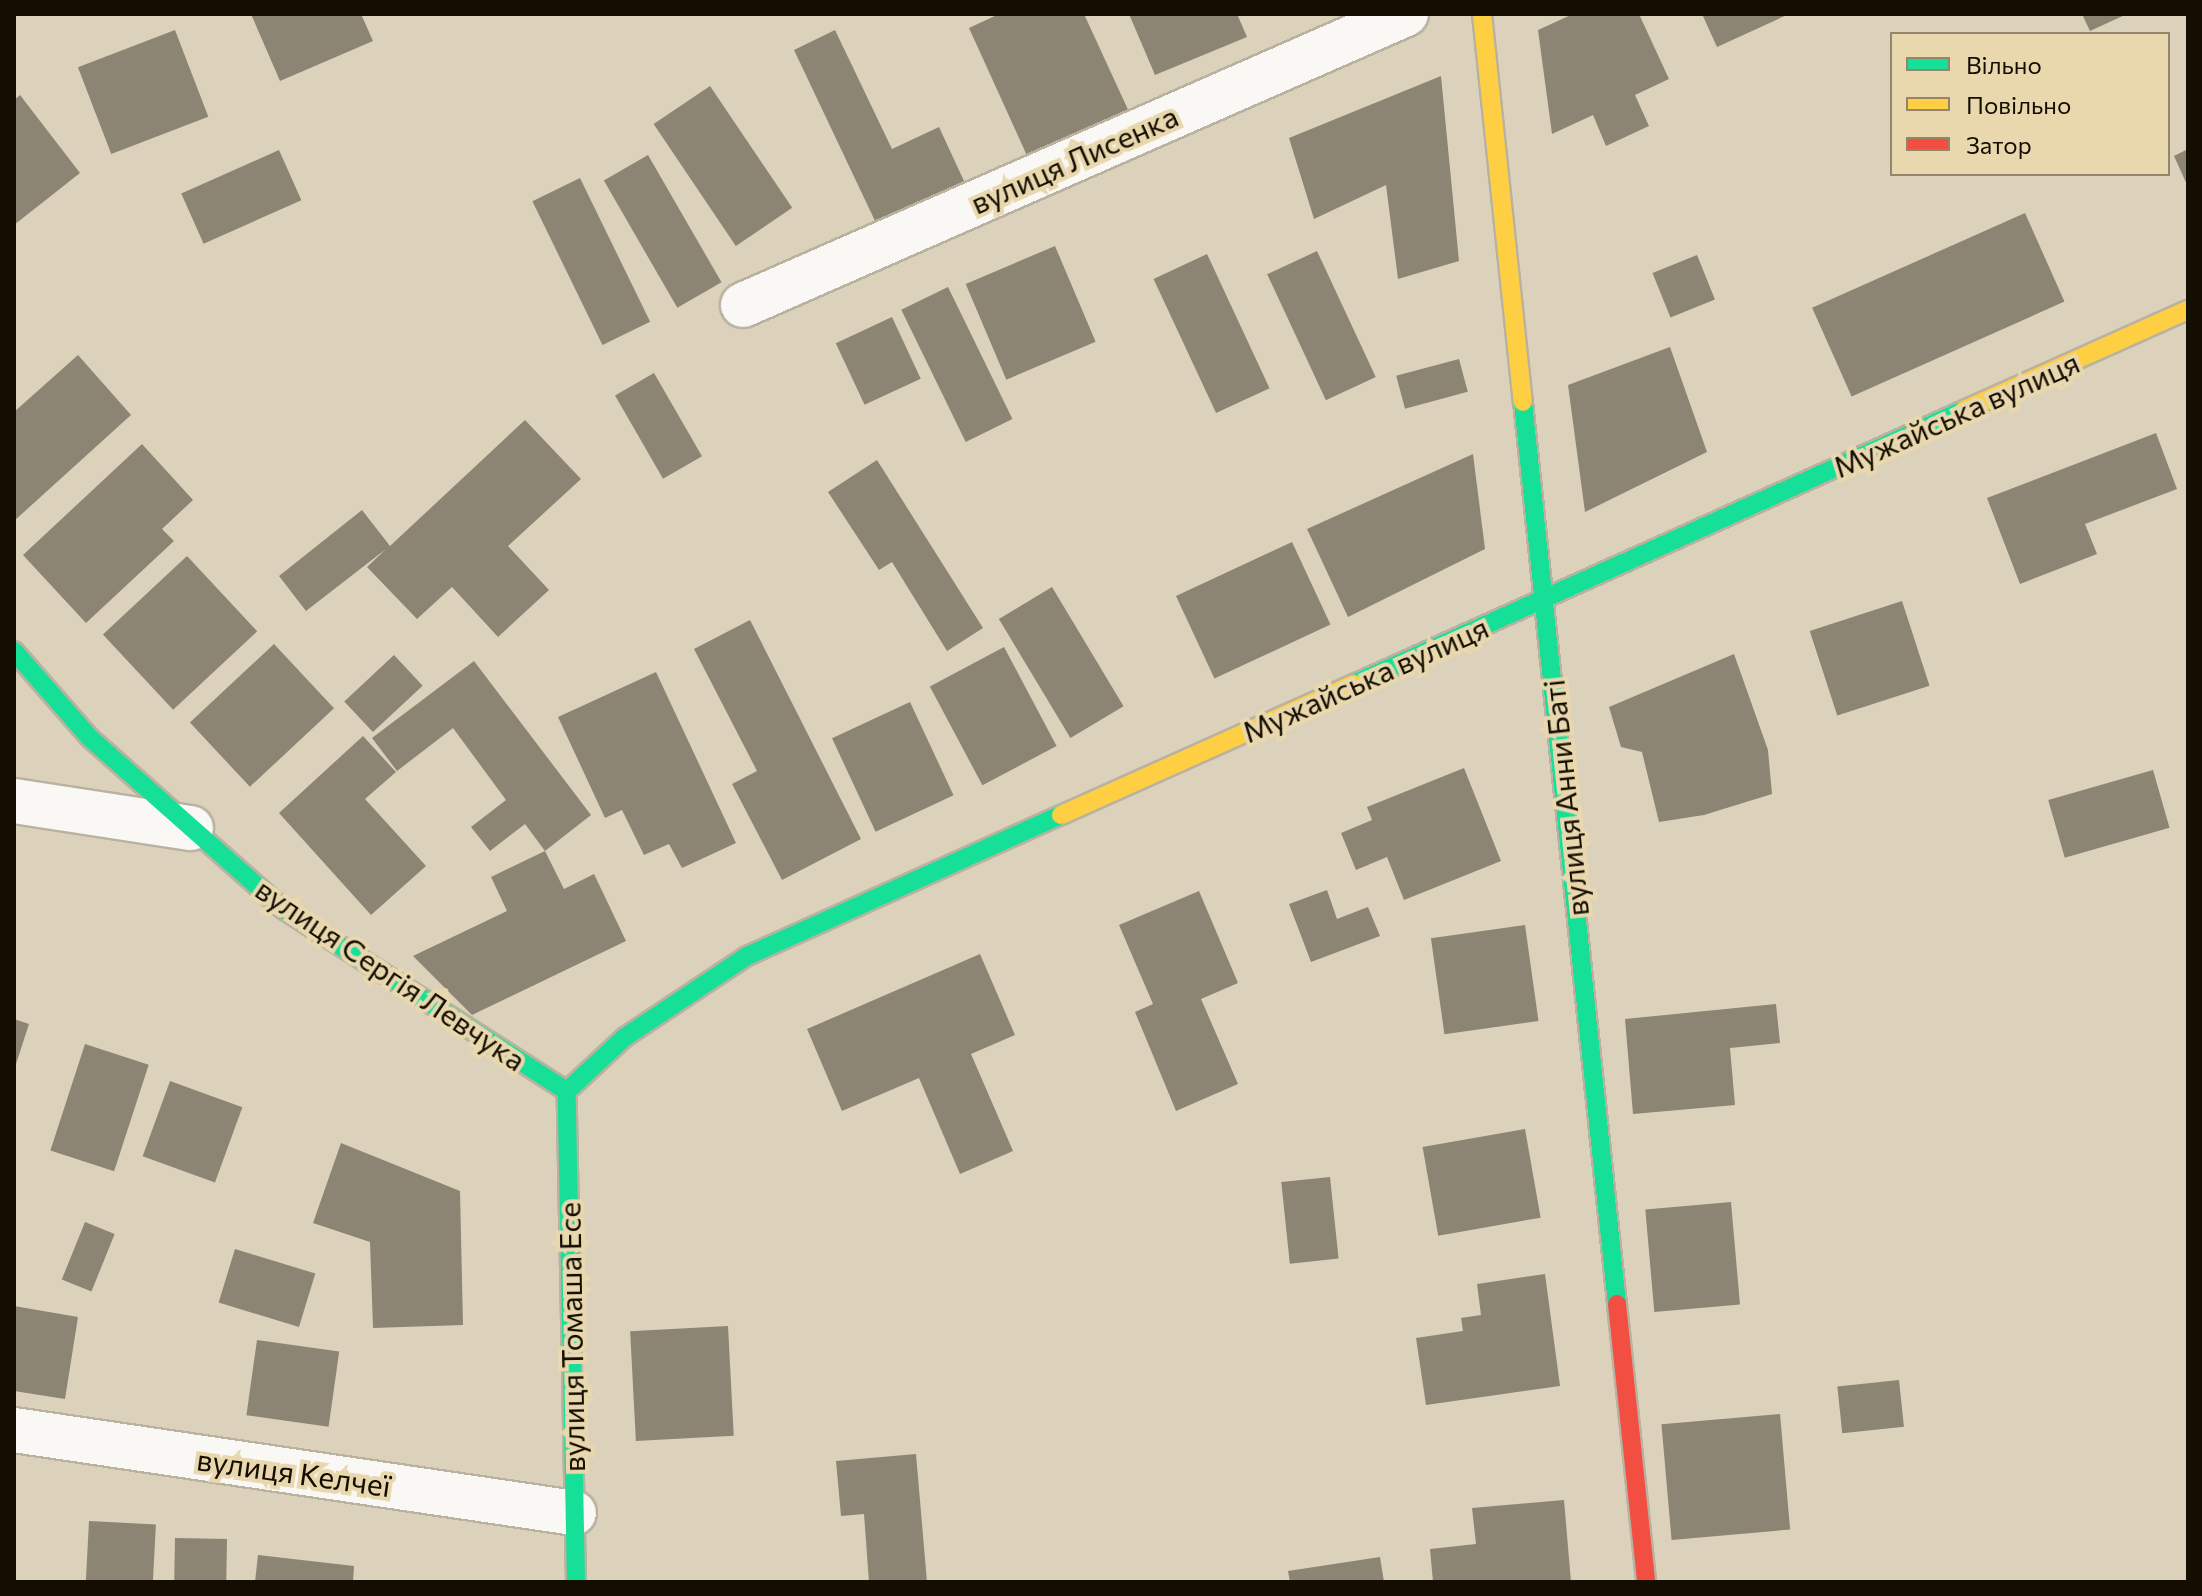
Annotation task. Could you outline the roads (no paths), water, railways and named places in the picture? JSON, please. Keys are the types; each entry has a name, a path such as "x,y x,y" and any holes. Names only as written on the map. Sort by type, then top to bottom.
{"main road":[{"name":"вулиця Анни Баті","path":"1482,14 1646,1582"},
{"name":"Мужайська вулиця","path":"567,1091 625,1037 747,956 2188,310"},
{"name":"вулиця Сергія Левчука","path":"14,651 90,738 283,909 567,1091"},
{"name":"вулиця Томаша Есе","path":"567,1091 576,1582"}],"street":[{"name":"вулиця Лисенка","path":"743,305 1406,14"},
{"path":"14,801 191,828"},
{"name":"вулиця Келчеї","path":"14,1430 574,1513"}]}
